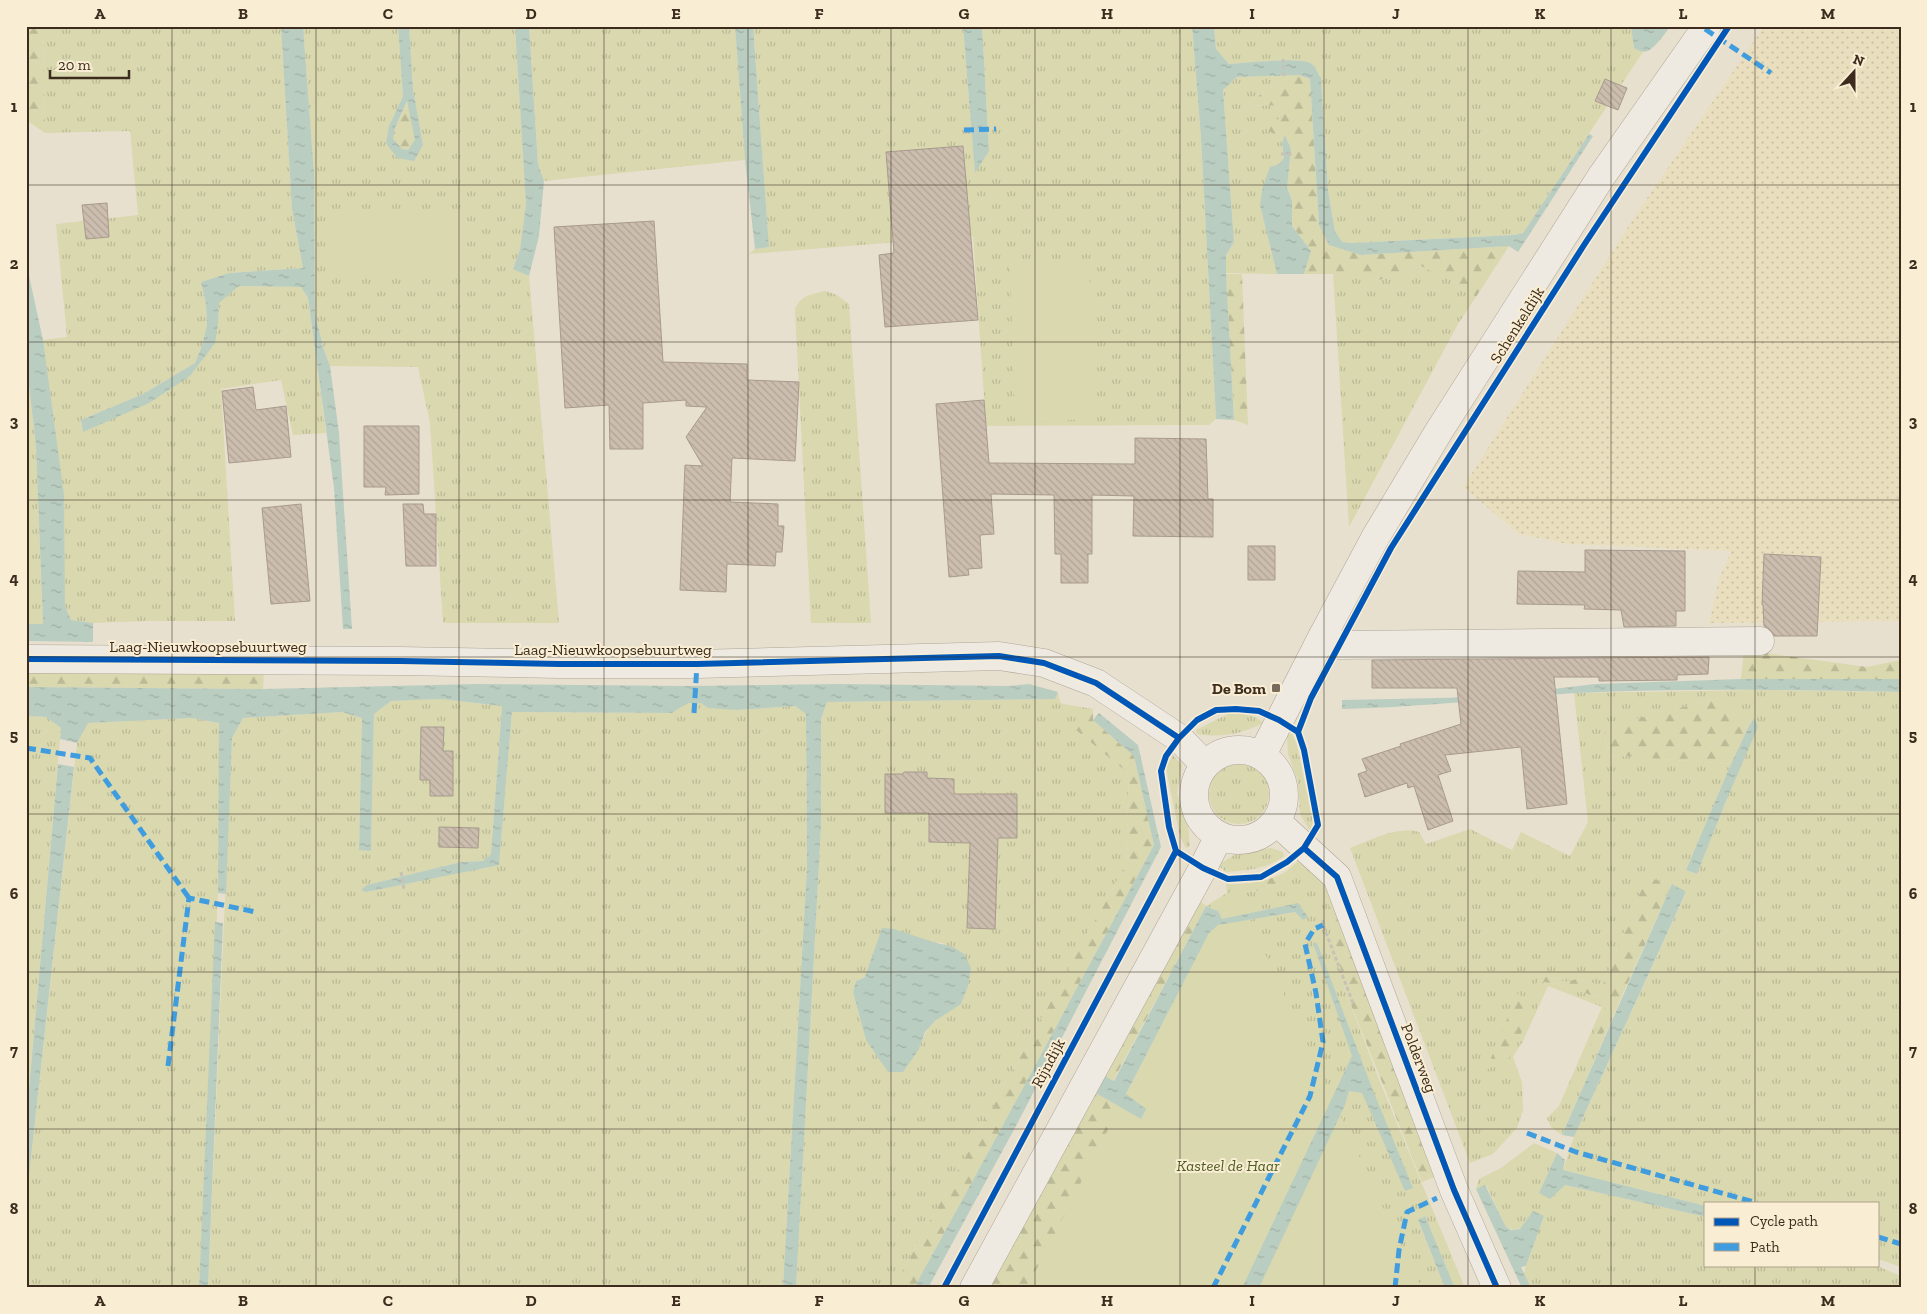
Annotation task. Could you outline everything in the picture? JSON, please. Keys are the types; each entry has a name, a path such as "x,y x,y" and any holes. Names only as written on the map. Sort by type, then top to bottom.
{"street":[{"name":"Schenkeldijk","path":"1322,636 1376,538 1439,431 1601,178 1707,26"},
{"path":"1262,755 1322,636 1340,645 1760,641"},
{"name":"Laag-Nieuwkoopsebuurtweg","path":"26,659 697,664 998,656 1044,663 1096,683 1179,738 1205,765"},
{"path":"1242,749 1262,755 1281,775 1285,802 1277,822 1260,836 1238,840 1219,836 1203,823 1194,803 1197,778 1205,765 1219,754 1242,749"},
{"name":"Polderweg","path":"1277,822 1337,877 1454,1190 1498,1288"},
{"path":"974,1288 1219,836"}],"path":[{"path":"1283,59 1284,78"},
{"path":"1281,154 1294,154"},
{"path":"401,872 404,889"}],"shaded area":[{"path":"1764,26 1901,26 1901,621 1709,623 1719,579 1731,551 1567,544 1519,534 1463,487 1633,219"}],"green space":[{"path":"26,26 43,26 45,133 26,120"},
{"path":"43,26 281,26 292,209 303,268 229,273 201,282 206,304 207,325 202,346 195,363 143,394 81,420 83,431 190,376 218,324 219,303 239,286 301,287 308,298 326,433 293,435 281,380 221,389 235,621 93,623 71,620 65,606 43,340 67,337 56,224 138,215 130,131 45,133"},
{"path":"303,26 398,26 403,96 389,126 423,145 413,89 409,26 515,26 526,204 520,249 513,268 529,276 559,623 443,623 430,423 418,367 330,366 315,314 314,173"},
{"path":"529,26 735,26 745,160 544,181 538,164"},
{"path":"753,26 963,26 975,172 989,151 982,26 1192,26 1201,138 1216,419 1209,425 986,426 973,236 749,254 755,249 769,247"},
{"path":"1214,26 1631,26 1634,48 1643,52 1523,233 1353,243 1342,242 1335,231 1328,190 1321,78 1315,67 1312,64 1297,60 1229,64 1216,49"},
{"path":"1291,75 1252,100 1250,106 1271,105 1283,108 1281,138 1284,158 1260,204 1277,274 1226,273 1226,255 1234,242 1223,90 1237,77"},
{"path":"1291,75 1299,75 1310,79 1319,225 1330,245 1361,255 1509,246 1476,297 1449,279 1421,266 1379,280 1333,274 1304,274 1311,251 1292,226 1292,200 1287,188 1291,149 1285,136 1282,143 1281,138 1266,129 1281,117 1283,109 1271,105 1250,106 1252,100"},
{"path":"408,100 415,140 409,150 402,149 393,139 395,128"},
{"path":"329,210 465,211 465,278 330,277"},
{"path":"1089,263 1095,419 1015,422 1010,266"},
{"path":"1421,266 1449,279 1476,297 1458,324 1349,527 1333,274 1379,280"},
{"path":"1226,274 1242,274 1248,425 1234,420"},
{"path":"826,291 837,295 849,304 871,623 811,623 795,310 803,298"},
{"path":"26,359 36,446 43,625 26,624"},
{"path":"1744,650 1867,667 1901,660 1901,679 1741,679"},
{"path":"264,669 263,689 26,687 26,672"},
{"path":"1755,690 1901,692 1901,1267 1880,1260 1880,1202 1704,1202 1704,1205 1563,1170 1574,1137 1686,893 1672,884 1646,877 1602,987 1580,978 1566,982 1543,976 1543,982 1557,984 1597,997 1604,995 1606,1005 1591,1044 1597,1046 1626,987 1562,1135 1551,1127 1547,1118 1559,1106 1602,1007 1548,986 1523,1041 1513,1057 1522,1082 1523,1110 1517,1128 1493,1154 1470,1163 1350,848 1392,832 1419,832 1426,844 1470,829 1512,850 1521,832 1570,856 1588,822 1574,693","holes":["1718,698 1748,728 1754,718 1726,801 1697,874 1686,870 1731,764 1607,755 1604,728"]},
{"path":"1058,692 1060,702 1063,704 1093,709 1076,730 1129,774 1126,864 893,1288 796,1288 821,827 821,719 827,702 1054,699","holes":["933,942 943,943 951,1010 930,1026 919,1049 866,1040 853,992 856,981"]},
{"path":"1719,698 1748,728 1731,764 1607,755 1604,727"},
{"path":"441,699 502,706 491,854 483,861 461,862 367,885 366,892 499,864 512,712 672,713 688,703 701,703 737,710 795,706 806,714 807,867 783,1288 208,1288 232,738 243,718 342,712 362,717 359,850 371,850 374,714 391,701"},
{"path":"1093,709 1093,720 1134,756 1154,845 914,1288 893,1288 1126,864 1129,774 1076,730"},
{"path":"1228,714 1256,717 1263,723 1231,734 1214,736 1197,734 1196,730"},
{"path":"26,716 46,717 61,728 26,1123"},
{"path":"192,718 220,723 218,893 199,1288 26,1288 26,1203 77,743 87,723"},
{"path":"1292,734 1297,745 1313,822 1310,831 1300,814 1298,781 1288,754 1287,735"},
{"path":"1173,755 1182,765 1177,794 1188,824 1190,846 1186,848 1180,837 1166,768"},
{"path":"1233,764 1245,764 1261,772 1267,782 1269,794 1267,806 1261,816 1245,824 1233,824 1217,816 1209,800 1209,788 1217,772"},
{"path":"1271,848 1283,852 1284,856 1271,864 1249,869 1226,872 1218,865 1234,855"},
{"name":"Kasteel de Haar","path":"1298,861 1307,862 1331,893 1327,899 1345,990 1380,1082 1465,1288 1455,1288 1425,1216 1418,1221 1445,1288 1054,1288 1218,925 1295,912 1303,920 1297,904 1222,919 1218,911 1206,906 1227,893 1256,891 1285,882 1284,873"},
{"path":"1284,873 1285,882 1256,891 1227,893 1226,884 1256,882"},
{"path":"1646,877 1672,884 1626,987 1597,1046 1590,1045 1606,1005 1604,995 1597,997 1557,984 1544,982 1537,990 1533,987 1543,976 1566,982 1580,978 1602,987"},
{"name":"Kasteel de Haar","path":"1233,885 1422,1288 1027,1288"},
{"path":"1331,893 1440,1175 1422,1182 1345,990 1327,899"},
{"path":"1196,898 1206,906 1113,1081 1104,1076"},
{"path":"1518,993 1533,1009 1509,1058 1486,1070"},
{"path":"1094,1092 1141,1119 1054,1288 989,1288"},
{"path":"1534,1143 1557,1153 1539,1193 1565,1185 1704,1217 1704,1266 1877,1266 1901,1276 1901,1288 1531,1288 1524,1274 1544,1216 1520,1228 1511,1229 1506,1227 1486,1185 1476,1189 1479,1179 1501,1168"}],"water":[{"path":"281,26 303,26 314,173 315,314 330,366 339,433 352,629 343,629 334,488 308,298 301,287 239,286 219,303 215,343 190,376 149,403 83,432 81,420 143,394 195,363 202,346 207,325 206,304 201,282 229,273 303,268 292,209"},
{"path":"398,26 409,26 413,89 423,145 414,161 397,158 386,143 389,126 403,96","holes":["407,101 415,140 408,150 402,149 393,139 395,128"]},
{"path":"515,26 529,26 538,164 544,181 539,236 529,276 513,269 520,249 526,204"},
{"path":"735,26 753,26 769,247 755,249 745,160"},
{"path":"963,26 982,26 989,151 975,173"},
{"path":"1192,26 1214,26 1216,49 1229,64 1297,60 1312,64 1315,67 1321,78 1328,190 1335,231 1342,242 1514,235 1523,233 1589,134 1593,136 1518,252 1509,246 1361,255 1329,245 1319,225 1310,79 1299,75 1237,77 1223,90 1234,242 1226,255 1226,273 1234,420 1216,419 1201,138"},
{"path":"1631,26 1654,26 1658,29 1660,26 1670,26 1650,50 1644,52 1634,48"},
{"path":"1285,135 1291,149 1287,188 1292,200 1292,226 1311,251 1304,274 1277,274 1260,205 1263,186 1270,167 1279,164 1284,158 1282,143"},
{"path":"26,262 43,340 64,495 65,606 71,620 93,623 93,642 26,641 26,624 43,624 36,446 26,359"},
{"path":"1741,679 1901,679 1901,692 1617,691 1342,709 1342,700 1485,697 1595,684"},
{"path":"477,684 1010,686 1029,684 1058,692 1055,699 827,702 821,719 821,827 796,1288 783,1288 807,867 806,714 795,706 737,710 708,708 701,703 688,703 672,713 512,712 499,865 366,892 361,890 367,885 461,862 483,861 491,854 502,706 441,699 391,701 374,714 371,851 359,850 362,718 342,712 243,718 232,738 226,894 218,893 219,723 192,718 88,723 77,743 60,739 61,728 46,717 26,716 26,687 263,689"},
{"path":"1099,713 1138,745 1161,847 1017,1124 928,1288 914,1288 1154,845 1134,756 1093,720"},
{"path":"1754,718 1758,727 1697,874 1686,870 1731,764"},
{"path":"58,764 74,767 26,1203 26,1123"},
{"path":"1672,884 1686,892 1574,1137 1562,1135"},
{"path":"1298,903 1308,917 1303,920 1295,912 1218,925 1209,933 1126,1094 1146,1109 1141,1119 1094,1092 1104,1076 1114,1081 1206,906 1218,911 1222,919"},
{"path":"215,922 223,923 208,1288 199,1288"},
{"path":"882,928 894,929 953,947 964,954 971,968 968,986 961,1004 935,1021 925,1032 919,1049 903,1072 888,1072 866,1040 853,992 856,981 865,977"},
{"path":"1313,943 1317,943 1372,1088 1413,1188 1405,1191 1362,1093 1349,1091 1345,1105 1259,1288 1242,1288 1352,1056"},
{"path":"1557,1153 1565,1160 1563,1170 1704,1205 1704,1217 1565,1185 1550,1199 1539,1193"},
{"path":"1485,1185 1506,1227 1511,1230 1520,1229 1533,1211 1544,1216 1526,1266 1521,1267 1531,1288 1522,1288 1476,1189"},
{"path":"1425,1216 1455,1288 1445,1288 1418,1220"}],"building":[{"path":"1605,79 1627,88 1618,110 1595,101"},
{"path":"963,146 978,320 885,327 879,255 894,253 886,152"},
{"path":"107,203 109,237 86,239 82,205"},
{"path":"654,221 663,362 747,364 747,380 799,382 795,461 732,458 730,502 778,504 778,526 784,526 782,552 776,552 775,566 727,564 726,592 680,590 685,465 703,466 686,437 707,407 686,406 686,400 643,403 643,449 610,449 609,405 565,408 554,227"},
{"path":"253,387 256,410 286,406 291,457 229,463 222,391"},
{"path":"984,400 989,463 1135,464 1135,438 1206,439 1208,499 1213,499 1213,537 1133,536 1134,496 1092,495 1092,554 1088,554 1088,583 1061,583 1061,554 1055,554 1054,495 991,494 994,534 980,535 982,568 968,569 969,575 949,577 936,404"},
{"path":"364,426 419,426 419,494 385,495 386,487 364,487"},
{"path":"301,504 310,601 271,604 262,508"},
{"path":"403,504 423,504 424,514 436,514 436,566 406,566"},
{"path":"1248,546 1275,546 1275,580 1248,580"},
{"path":"1585,550 1685,551 1685,611 1676,611 1676,626 1624,627 1621,610 1584,609 1585,605 1517,604 1518,571 1585,572"},
{"path":"1764,554 1821,557 1817,636 1774,636 1764,626 1762,605"},
{"path":"1709,657 1708,674 1677,675 1677,680 1599,681 1599,677 1554,677 1567,804 1527,809 1521,747 1445,755 1451,771 1438,775 1453,821 1428,830 1414,786 1408,788 1407,783 1365,797 1358,774 1367,771 1362,759 1461,724 1457,688 1372,688 1372,660"},
{"path":"421,727 444,727 443,751 453,751 453,796 430,796 430,780 420,780"},
{"path":"904,772 927,772 927,778 954,779 954,794 1017,794 1017,838 998,838 995,929 967,928 970,843 929,842 929,813 885,813 885,774 903,774"},
{"path":"439,827 479,828 478,848 439,847"}],"marked path":[{"path":"1705,29 1771,73"},
{"path":"964,130 996,129"},
{"path":"694,713 697,664"},
{"path":"26,748 90,758 189,898"},
{"path":"168,1066 189,898 256,912"},
{"path":"1213,1288 1310,1096 1323,1042 1316,993 1305,944 1314,929 1323,925"},
{"path":"1527,1133 1576,1152 1753,1202"},
{"path":"1395,1288 1399,1250 1407,1212 1437,1198"},
{"path":"1880,1238 1901,1244"}],"cycle path":[{"path":"1298,732 1311,698 1391,548 1584,245 1729,26"},
{"path":"26,659 697,664 999,656 1044,663 1096,683 1179,738"},
{"path":"1236,709 1259,711 1279,720 1298,732 1304,750 1318,825 1304,848 1287,862 1261,877 1228,879 1203,868 1176,851 1169,827 1161,771 1166,756 1179,738 1197,720 1216,710 1236,709"},
{"path":"1304,848 1337,877 1454,1190 1497,1288"},
{"name":"Rijndijk","path":"944,1288 1176,851"}],"place":[{"name":"De Bom","path":"1276,688"}]}
